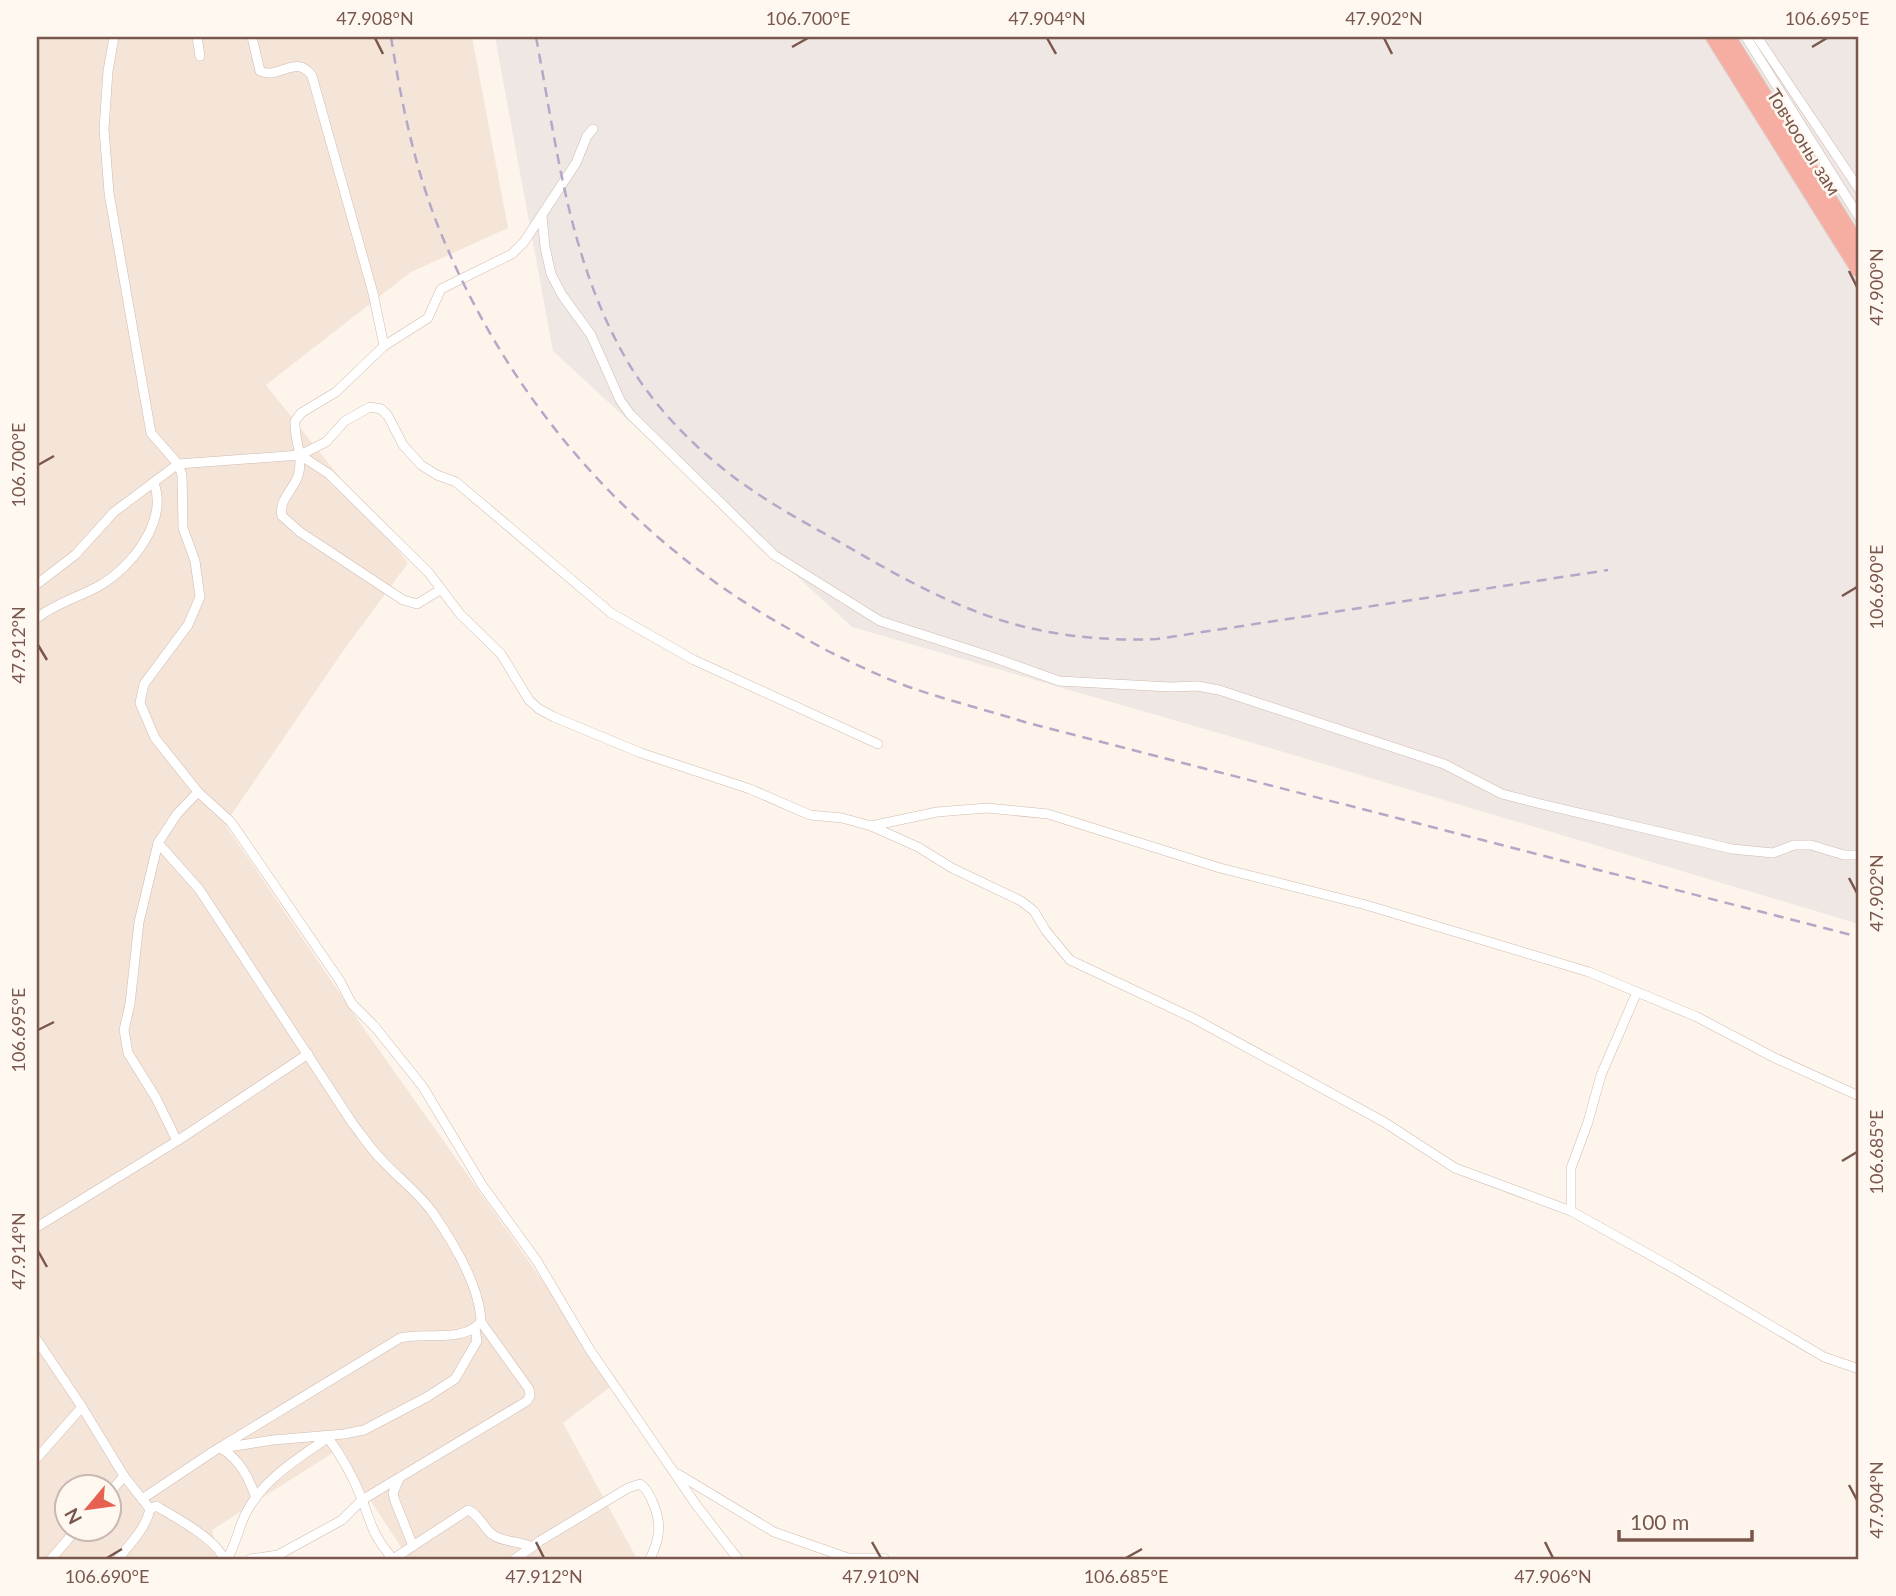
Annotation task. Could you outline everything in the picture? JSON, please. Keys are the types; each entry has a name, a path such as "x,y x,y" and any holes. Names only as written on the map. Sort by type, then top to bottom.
{"highway":[{"name":"Товчооны зам","path":"1713,37 1859,270"},
{"name":"Товчооны зам","path":"1727,37 1859,248"}],"street":[{"path":"114,37 108,71 104,129 109,193 151,433 178,464 182,475 183,528 195,561 200,597 188,625 144,684 140,703 155,738 198,792 231,822 340,981 352,1004 375,1027 423,1087 482,1185 537,1261 590,1350 673,1471 738,1559"},
{"path":"197,37 200,56"},
{"path":"253,37 260,71 268,74 300,66 307,68 312,76 373,293 384,346"},
{"path":"1746,37 1859,217"},
{"path":"1757,37 1859,188"},
{"path":"440,590 423,602 410,604 377,585 288,523 281,511 299,473 300,455 295,421 301,414 336,392 384,346 428,318 441,289 512,254 542,216 576,163 587,136 593,129"},
{"path":"542,216 551,274 562,295 591,335 611,382 631,414 774,555 880,621 1059,681 1197,686 1219,690 1444,764 1502,794 1567,810 1732,849 1773,853 1794,845 1811,845 1844,855 1859,855"},
{"path":"37,584 75,555 114,512 178,464 300,455 326,442 345,421 359,412 370,407 381,409 388,416 403,445 421,465 456,482 611,613 694,660 877,744"},
{"path":"300,455 328,474 429,573 460,614 501,654 529,700 546,713 642,753 750,789 810,815 842,818 871,826 918,847 952,868 1021,901 1034,911 1046,931 1070,960 1217,1031 1384,1122 1455,1168 1571,1211 1824,1357 1859,1369"},
{"path":"37,618 56,605 106,582 132,556 149,534 156,516 159,495 154,483"},
{"path":"177,1141 156,1098 128,1053 124,1030 130,1004 139,922 158,843 177,814 198,792"},
{"path":"871,826 937,812 987,808 1048,814 1220,868 1366,905 1576,968 1697,1017 1774,1058 1859,1096"},
{"path":"158,843 206,900 377,1156 432,1212 470,1278 481,1308 477,1341 455,1379 364,1430 220,1448"},
{"path":"1571,1211 1571,1168 1601,1075 1637,992"},
{"path":"37,1227 177,1141 307,1054"},
{"path":"142,1499 400,1338 411,1335 429,1338 478,1325"},
{"path":"118,1559 140,1530 150,1509 156,1506 211,1543 227,1558 249,1559 278,1555 342,1520 354,1511 362,1500 520,1405 530,1396 529,1389 478,1325"},
{"path":"37,1342 82,1407 124,1476 150,1509"},
{"path":"37,1458 82,1407"},
{"path":"227,1558 242,1521 256,1498 283,1469 323,1441 326,1435"},
{"path":"326,1435 340,1454 362,1500 371,1531 392,1559 468,1510 478,1516 492,1535 532,1547"},
{"path":"220,1448 236,1459 256,1498"},
{"path":"673,1471 774,1532 848,1558 884,1558"},
{"path":"399,1479 393,1493 413,1546"},
{"path":"515,1559 628,1488 640,1484 646,1488 658,1515 659,1539 650,1559"},
{"path":"51,1559 64,1544"}],"shaded area":[{"path":"37,37 472,37 508,228 411,272 266,385 408,563 343,651 225,824 360,1023 547,1287 618,1381 563,1423 637,1559 409,1559 337,1450 212,1530 218,1559 37,1559"},
{"path":"495,37 1859,37 1859,924 1277,750 852,627 553,351"}],"railway":[{"path":"391,37 409,133 438,226 466,288 498,347 535,403 577,456 623,505 673,550 727,590 784,626 828,651 892,681 1028,723 1859,937"},
{"path":"536,37 566,196 588,274 620,348 646,389 677,427 714,461 752,490 809,525 929,591 974,611 1038,630 1088,637 1157,639 1608,570"}]}
